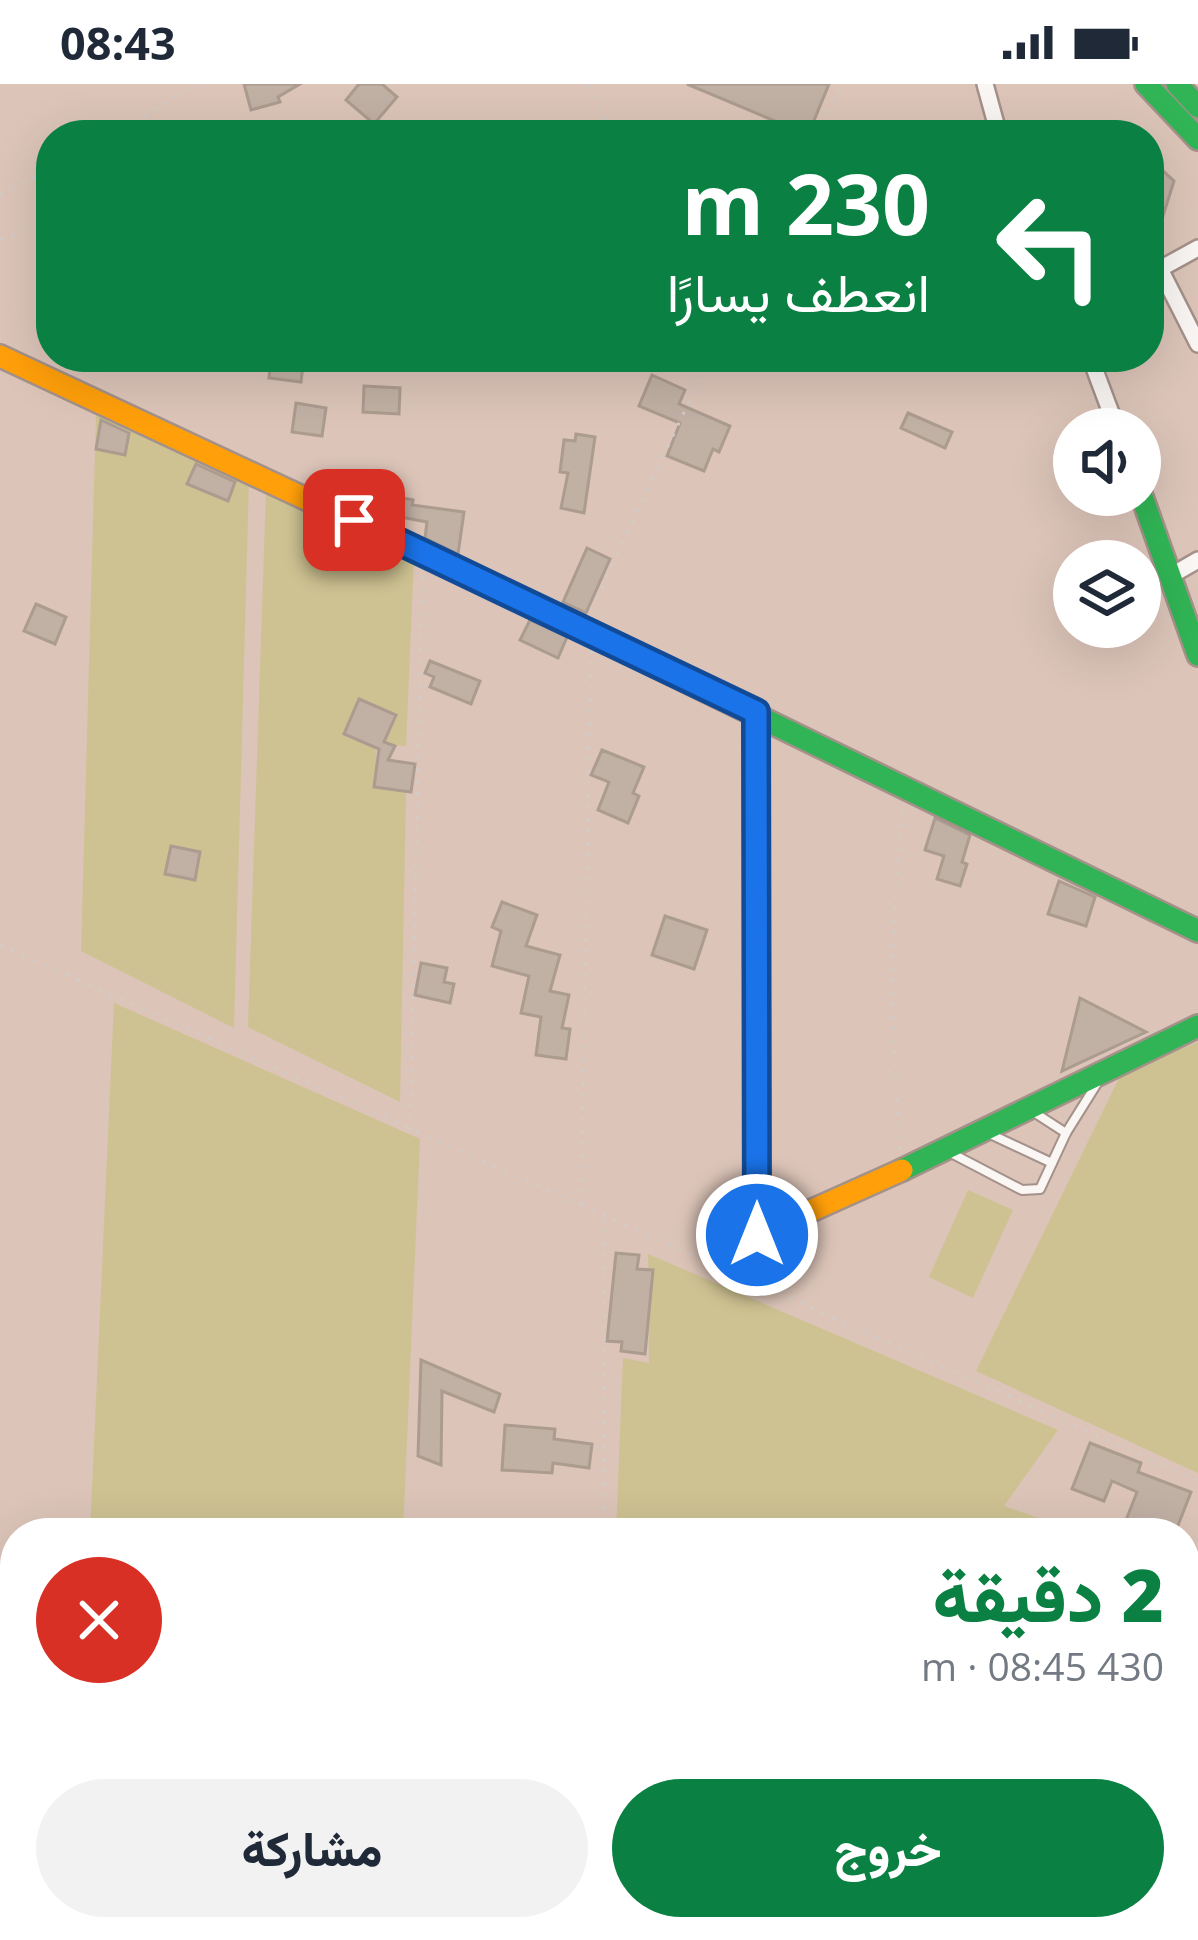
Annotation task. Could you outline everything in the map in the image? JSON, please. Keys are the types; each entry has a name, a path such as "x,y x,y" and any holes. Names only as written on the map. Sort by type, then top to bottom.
{"main road":[{"path":"1146,84 1198,139"},
{"path":"1177,84 1198,107"},
{"path":"0,356 588,631 1198,931"},
{"path":"1150,516 1198,655"},
{"path":"756,712 757,1235 946,1150 1198,1026"}],"street":[{"path":"985,84 995,120"},
{"path":"1164,267 1198,248"},
{"path":"1164,287 1198,344"},
{"path":"1096,372 1109,408"},
{"path":"1172,575 1198,560"}],"lane":[{"path":"946,1150 1029,1192 1040,1189 1066,1133 1104,1074"},
{"path":"1029,1108 1066,1133"},
{"path":"984,1131 1052,1163"}],"path":[{"path":"138,120 197,84"},
{"path":"589,84 607,120"},
{"path":"823,120 841,84"},
{"path":"0,194 36,176"},
{"path":"0,239 36,228"},
{"path":"581,1207 588,631 703,372"},
{"path":"410,1131 423,552"},
{"path":"901,1170 892,956 896,858 907,785"},
{"path":"0,945 1198,1481"},
{"path":"603,1518 605,1218"},
{"path":"704,1261 757,1235"}],"shaded area":[{"path":"96,415 249,480 234,1028 81,951"},
{"path":"266,490 414,558 406,746 375,744 378,782 406,792 400,1102 248,1027"},
{"path":"114,1003 420,1139 404,1518 91,1518"},
{"path":"1198,1042 1198,1473 976,1371 1121,1074"},
{"path":"968,1190 1013,1210 973,1298 929,1277"},
{"path":"648,1254 1058,1430 1004,1506 1039,1518 617,1518 623,1358 649,1363"}],"building":[{"path":"244,84 300,84 278,97 280,102 251,110"},
{"path":"359,84 382,84 397,97 377,120 369,120 346,100"},
{"path":"687,84 829,84 814,120 772,120"},
{"path":"1164,172 1174,181 1164,213"},
{"path":"270,372 302,372 301,382 269,378"},
{"path":"652,375 685,390 679,404 730,426 704,471 667,456 680,423 639,406"},
{"path":"364,386 400,388 399,414 363,412"},
{"path":"296,403 326,408 322,436 292,432"},
{"path":"908,413 952,432 945,448 901,428"},
{"path":"101,420 129,433 125,455 96,449"},
{"path":"576,434 595,437 584,513 561,508 568,473 560,472 564,440 575,441"},
{"path":"196,464 235,482 228,501 187,484"},
{"path":"393,496 413,500 412,505 464,512 458,554 425,538 427,522 390,515"},
{"path":"587,548 610,559 586,613 563,602"},
{"path":"36,604 66,617 55,644 24,631"},
{"path":"530,620 567,637 558,658 520,640"},
{"path":"430,661 480,681 471,704 430,687 434,677 425,673"},
{"path":"359,699 396,715 384,742 395,746 388,760 415,764 411,792 374,787 379,749 344,734"},
{"path":"602,750 644,767 628,823 598,810 609,782 591,775"},
{"path":"935,818 970,835 960,886 937,879 944,856 925,850"},
{"path":"171,846 200,852 195,880 165,874"},
{"path":"1059,881 1095,897 1086,926 1048,914"},
{"path":"502,902 537,915 526,946 560,955 550,991 569,995 562,1028 570,1029 566,1059 536,1055 541,1017 521,1013 529,976 492,966 501,931 492,927"},
{"path":"665,916 707,930 694,969 652,955"},
{"path":"421,963 447,968 444,982 454,984 450,1003 415,995"},
{"path":"1080,998 1146,1032 1062,1071"},
{"path":"616,1253 639,1255 637,1269 653,1270 645,1354 621,1351 622,1342 607,1341"},
{"path":"421,1360 500,1394 494,1412 442,1391 441,1465 418,1456"},
{"path":"505,1425 555,1429 554,1439 592,1444 589,1468 553,1463 552,1473 502,1470"},
{"path":"1090,1443 1141,1463 1138,1472 1191,1492 1181,1518 1127,1518 1137,1492 1112,1481 1104,1501 1072,1489"}],"traffic: fast":[{"path":"1146,84 1198,139"},
{"path":"1177,84 1198,107"},
{"path":"1149,516 1198,655"},
{"path":"456,569 1198,931"},
{"path":"902,1170 1198,1026"}],"traffic: slow":[{"path":"0,356 456,569"},
{"path":"756,712 757,1235 902,1170"}],"route":[{"path":"354,520 756,712 757,1235"}]}
